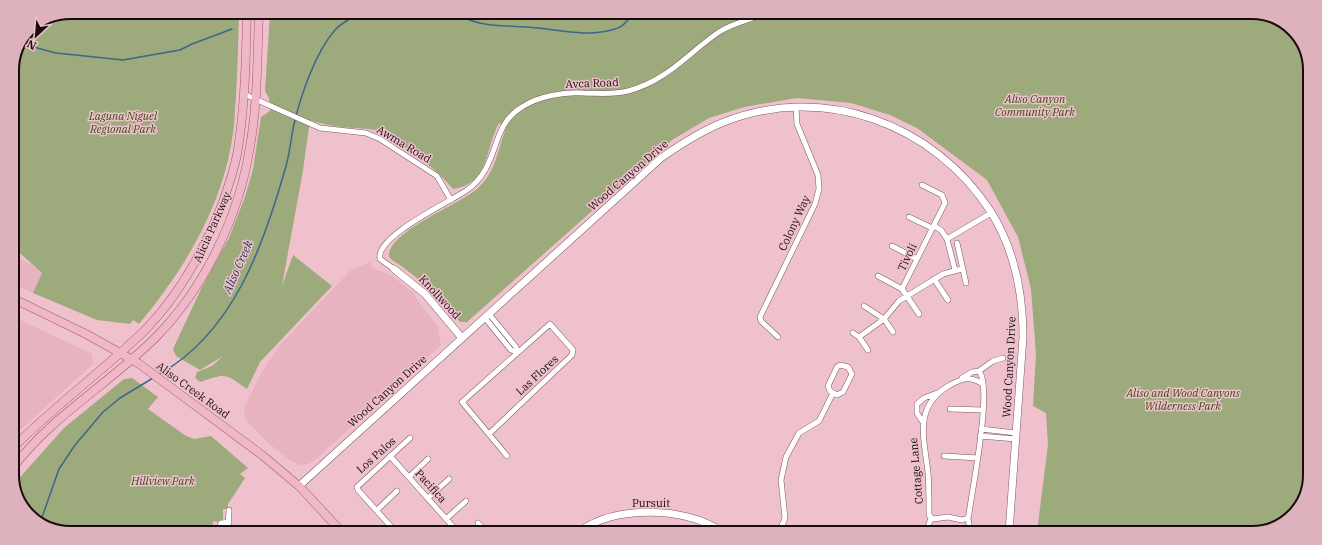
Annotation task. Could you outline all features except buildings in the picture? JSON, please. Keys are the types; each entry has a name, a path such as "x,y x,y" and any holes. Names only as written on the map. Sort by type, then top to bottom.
{"main road":[{"name":"Alicia Parkway","path":"19,442 45,417 141,333 163,310 185,281 199,257 228,188 238,150 244,94 247,19"},
{"name":"Alicia Parkway","path":"19,461 34,444 134,361 174,316 194,288 211,259 239,192 249,153 255,99 259,19"},
{"name":"Wood Canyon Drive","path":"299,486 661,158 686,140 725,122 745,115 796,107 836,110 860,115 903,130 925,143 955,169 970,184 991,213 1009,250 1016,273 1023,316 1009,526"},
{"name":"Knollwood","path":"394,269 425,294 462,338"},
{"name":"Aliso Creek Road","path":"19,301 86,334 134,361 262,455 299,486 336,526"},
{"name":"Pursuit","path":"590,526 603,520 623,514 651,513 685,516 702,520 712,526"}],"street":[{"name":"Avca Road","path":"451,200 481,178 491,160 502,127 514,113 523,106 540,99 564,94 609,94 636,89 674,69 723,30 749,19"},
{"name":"Awma Road","path":"244,94 325,130 366,133 380,139 437,176 451,200"},
{"name":"Colony Way","path":"778,338 761,321 760,317 815,204 818,189 817,168 797,124 796,107"},
{"name":"Tivoli","path":"902,289 945,203 942,195 922,185"},
{"name":"Knollwood","path":"394,269 380,260 381,251 407,225 451,200"},
{"path":"947,239 991,213"},
{"path":"909,217 941,230 947,239 955,270"},
{"path":"957,244 966,283"},
{"path":"892,246 917,259"},
{"path":"859,337 884,319 892,307 906,297 934,279 955,270 962,269"},
{"path":"878,276 902,289 918,314"},
{"path":"934,279 948,300"},
{"path":"864,306 884,319 893,332"},
{"path":"487,316 511,350 517,352"},
{"name":"Las Flores","path":"489,434 572,355 573,350 550,324 462,402 507,456"},
{"path":"853,333 859,337 868,350"},
{"name":"Cottage Lane","path":"928,526 931,518 929,515 928,475 922,421 917,413 917,404 924,398 938,392 972,372 979,371 993,361 1002,358"},
{"path":"840,365 848,367 852,374 843,392 837,394 833,393 830,391 828,386 837,367 840,365"},
{"path":"969,526 968,518 978,458 983,410 983,378 979,371"},
{"path":"962,378 971,378 983,384"},
{"name":"Cottage Lane","path":"922,421 938,392"},
{"path":"782,526 785,518 781,480 786,457 799,433 819,421 833,393"},
{"path":"950,409 983,410"},
{"path":"981,429 1016,436"},
{"path":"980,436 1016,436"},
{"name":"Los Palos","path":"377,510 358,490 357,487 410,438"},
{"name":"Pacifica","path":"390,456 452,526"},
{"path":"944,456 978,458"},
{"path":"409,477 428,459"},
{"path":"428,498 449,479"},
{"path":"391,526 377,510 397,491"},
{"path":"446,519 466,501"},
{"path":"228,526 229,510"},
{"name":"Cottage Lane","path":"931,518 954,518 962,520 968,518"},
{"path":"220,526 221,523 229,522"}],"shaded area":[{"path":"19,258 30,264 42,273 33,293 19,286"},
{"path":"370,262 373,268 392,276 415,294 415,297 438,327 441,345 315,460 308,464 300,465 291,461 267,442 246,420 244,409 261,373 280,345 350,271"},
{"path":"19,319 92,354 93,364 19,431"}],"green space":[{"name":"Laguna Niguel Regional Park","path":"70,19 239,19 234,125 230,153 223,180 202,231 188,256 157,302 139,324 133,320 130,324 97,320 33,293 42,273 19,252 19,66 24,47 29,39 36,32 50,23"},
{"path":"270,19 1252,19 1272,23 1283,29 1298,47 1303,66 1303,475 1299,495 1293,506 1288,511 1275,521 1262,525 1038,526 1048,445 1046,413 1033,406 1036,354 1031,289 1018,237 987,180 917,128 890,115 851,103 797,98 744,107 709,118 672,140 467,322 460,322 420,281 389,257 392,247 400,237 412,228 470,194 485,181 493,167 506,128 499,123 480,173 465,186 453,189 426,162 381,132 376,130 334,126 310,120 303,170 282,286 293,255 332,286 260,362 247,389 225,376 215,377 200,382 195,378 197,372 212,366 223,356 200,370 176,356 173,349 201,289 229,238 245,197 253,169 261,117 270,111 269,98 265,91"},
{"name":"Hillview Park","path":"132,378 158,397 148,409 186,436 194,439 211,436 248,468 240,474 245,478 228,504 228,509 223,509 223,519 217,522 213,521 212,526 60,525 50,522 36,513 24,498 19,478 64,428 124,379"}],"waterway":[{"name":"Aliso Creek","path":"158,375 184,357 207,336 226,311 242,284 256,255 277,196 287,161 297,113 315,62 321,50 337,27 350,19"},
{"name":"Aliso Creek","path":"468,19 491,25 582,33 604,32 618,28 628,19"},
{"path":"25,45 56,53 123,60 180,50 232,29"},
{"name":"Aliso Creek","path":"42,517 59,469 75,445 103,412 120,398 153,378"}],"park label":[{"name":"Aliso Canyon Community Park","path":"1035,105"},
{"name":"Aliso and Wood Canyons Wilderness Park","path":"1183,399"}]}
